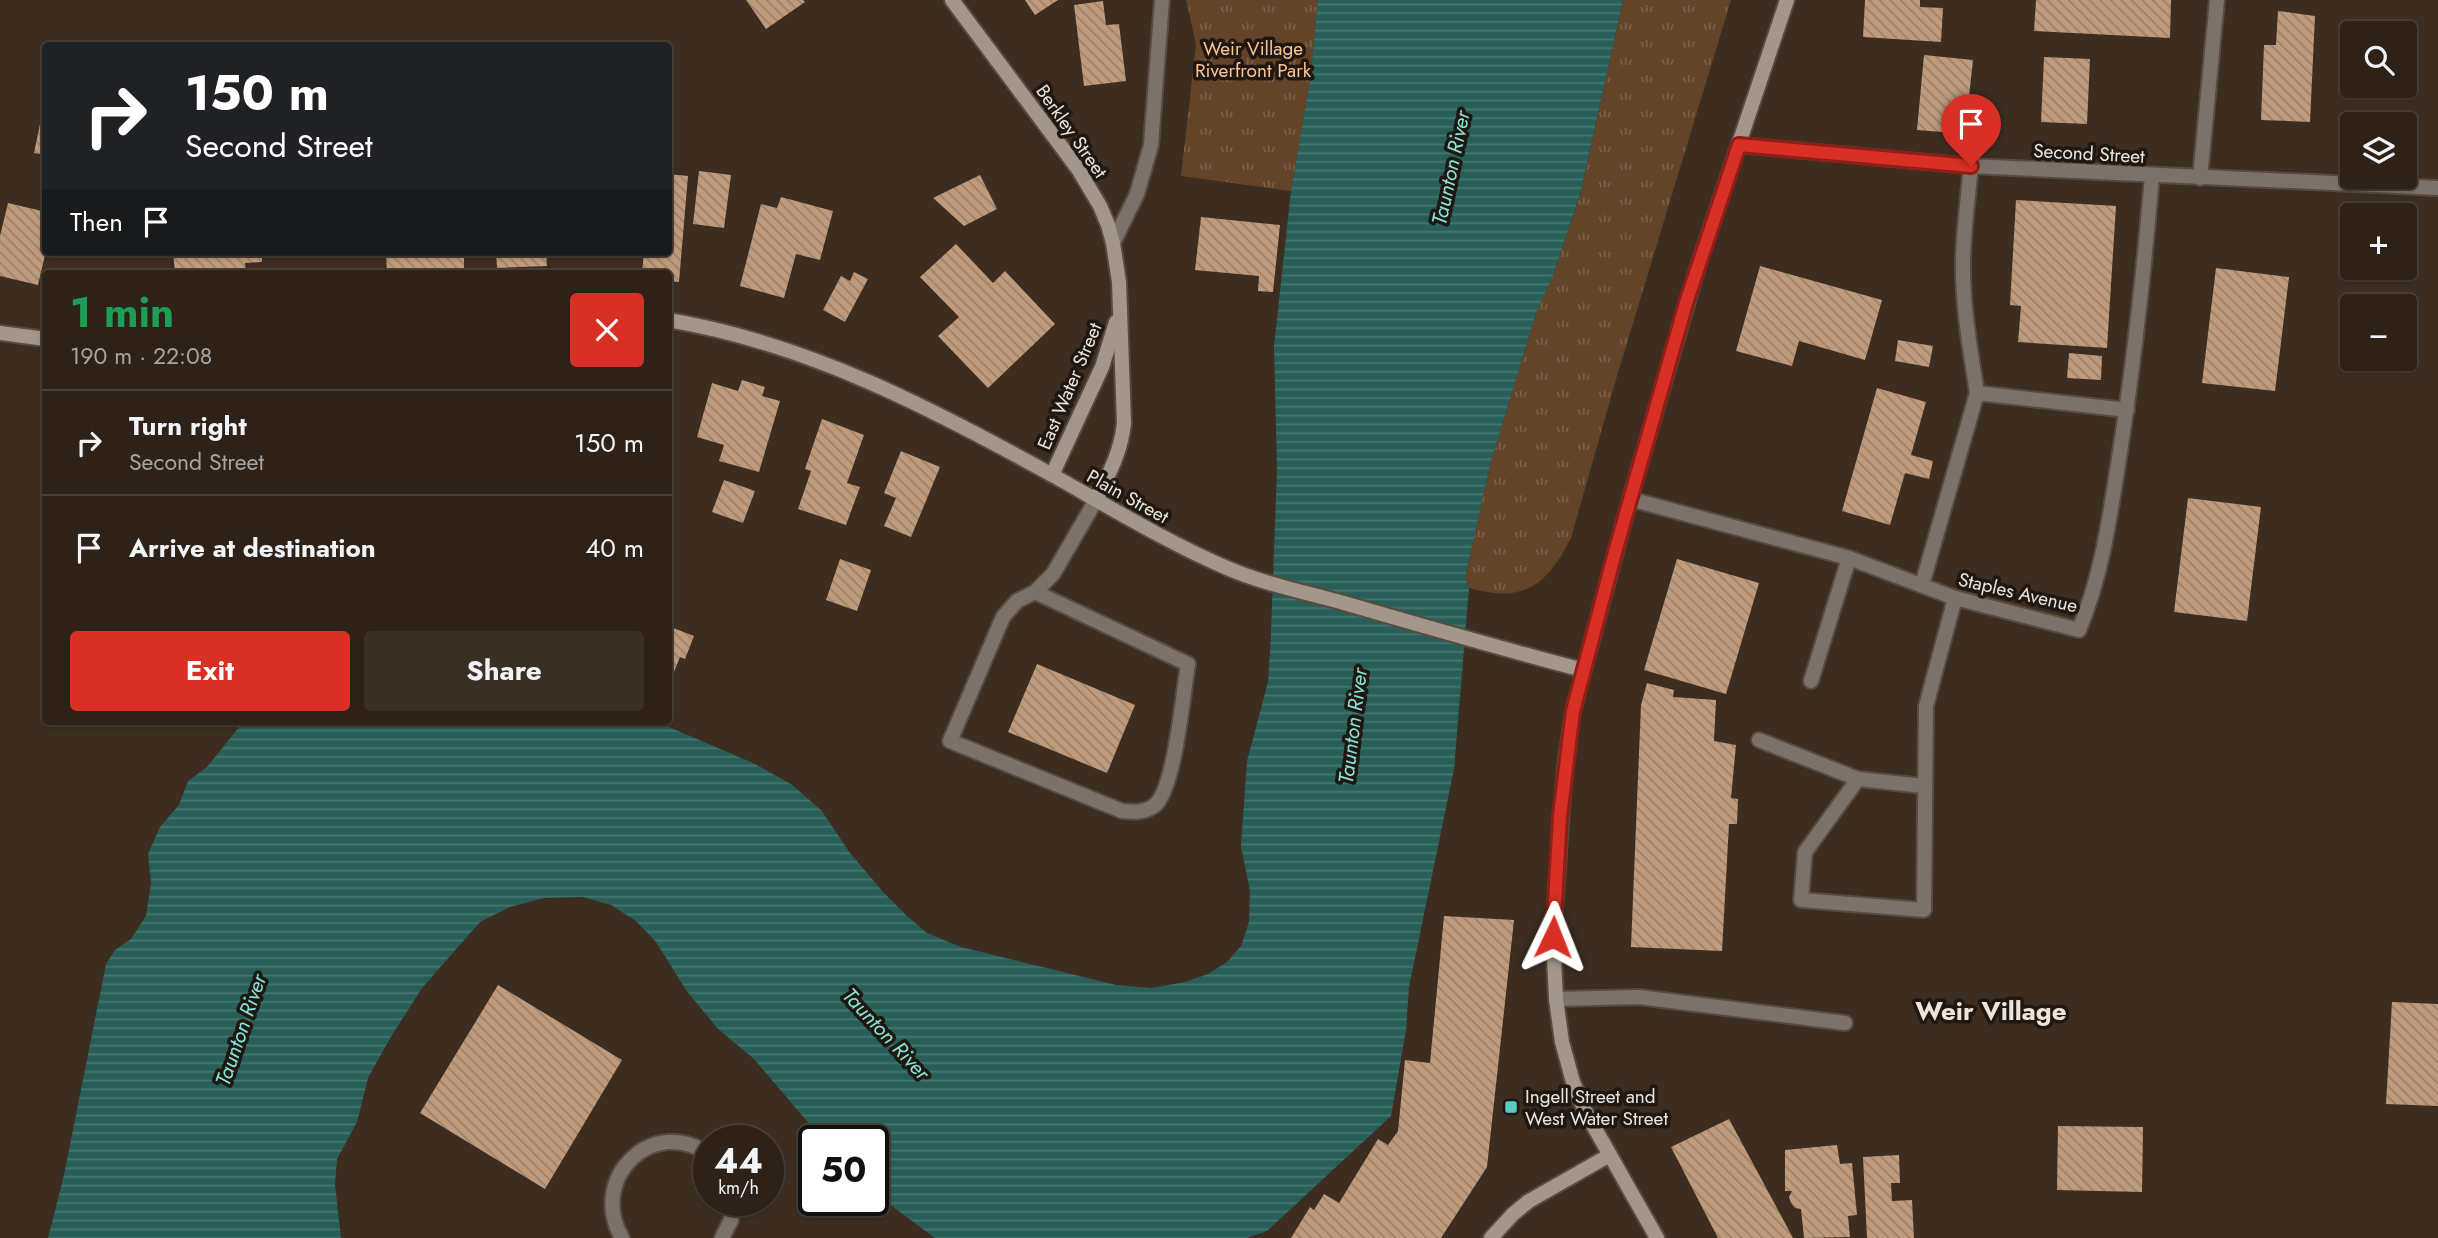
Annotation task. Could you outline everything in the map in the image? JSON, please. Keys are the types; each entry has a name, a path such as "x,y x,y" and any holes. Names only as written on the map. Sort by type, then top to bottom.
{"main road":[{"name":"Berkley Street","path":"952,0 1078,169 1100,206 1113,243 1120,303"},
{"path":"1657,1238 1608,1156 1585,1111 1573,1082 1562,1042 1556,999 1553,937 1560,816 1569,737 1583,670 1630,499 1696,273 1787,0"},
{"name":"East Water Street","path":"1052,475 1106,356 1120,303"},
{"name":"East Water Street","path":"1096,500 1122,443 1124,423 1120,303"},
{"name":"Plain Street","path":"672,321 737,334 822,362 933,412 1184,548 1227,568 1583,670"},
{"path":"0,333 42,338"},
{"path":"1491,1238 1513,1213 1529,1201 1608,1156"}],"street":[{"path":"1113,243 1136,194 1150,145 1163,0"},
{"path":"2200,178 2217,0"},
{"name":"Second Street","path":"1739,145 1971,166 2438,188"},
{"path":"1922,585 1977,393 1963,282 1971,166"},
{"name":"Staples Avenue","path":"1630,499 1849,558 1955,598 2079,630 2092,597 2102,556 2127,410 2143,282 2152,176"},
{"path":"1977,393 2127,410"},
{"path":"1035,592 1188,664 1169,780 1156,805 1147,810 1134,813 1122,810 950,741 1003,617 1017,600 1035,592 1052,574 1096,500"},
{"path":"1811,681 1849,558"},
{"path":"1858,779 1805,852 1801,900 1924,910 1925,723 1929,689 1955,598"},
{"path":"1759,740 1858,779 1924,786"},
{"path":"1556,999 1650,998 1845,1023"},
{"path":"622,1238 614,1225 611,1206 613,1187 621,1170 634,1156 651,1147 670,1143 693,1147"},
{"path":"722,1238 731,1216"}],"green space":[{"name":"Weir Village Riverfront Park","path":"1186,0 1318,0 1310,82 1291,191 1181,176 1196,44"},
{"path":"1623,0 1731,0 1571,538 1552,569 1531,587 1504,593 1469,588 1465,578 1490,465 1536,313 1553,276 1581,192"}],"water":[{"name":"Taunton River","path":"1318,0 1623,0 1581,191 1553,276 1536,313 1490,465 1465,578 1469,588 1454,769 1409,987 1406,1030 1391,1116 1267,1231 1247,1238 935,1238 889,1204 889,1125 810,1125 753,1058 718,1029 686,990 656,942 636,921 611,905 583,897 544,898 510,907 480,922 422,988 368,1078 357,1122 337,1159 335,1184 341,1238 48,1238 64,1175 106,964 115,950 131,939 146,916 151,883 148,854 160,827 179,805 188,781 207,767 241,725 664,725 753,763 791,784 821,810 850,853 884,893 927,933 961,947 1116,985 1152,988 1185,982 1208,974 1227,962 1241,946 1249,922 1250,891 1241,846 1247,761 1268,682 1277,471 1274,346 1291,191 1310,81"}],"building":[{"path":"746,0 803,0 805,2 766,29"},
{"path":"1025,0 1058,0 1035,15"},
{"path":"1865,0 1920,0 1920,7 1943,8 1941,42 1863,37"},
{"path":"2036,0 2171,0 2170,38 2034,31"},
{"path":"1103,1 1106,25 1119,24 1126,81 1084,86 1074,5"},
{"path":"2278,11 2315,16 2310,122 2261,120 2264,45 2276,45"},
{"path":"1924,55 1973,60 1968,106 1984,108 1981,135 1917,130"},
{"path":"2044,57 2090,59 2087,124 2041,122"},
{"path":"41,119 42,119 42,154 34,153"},
{"path":"699,171 731,175 724,228 693,224"},
{"path":"672,174 688,176 679,282 672,281 672,270 642,270 644,256 672,256"},
{"path":"980,175 997,209 964,226 933,198"},
{"path":"781,197 833,211 820,260 796,254 784,298 740,286 761,204 777,208"},
{"path":"2016,200 2116,206 2107,348 2018,342 2021,306 2010,305"},
{"path":"8,203 42,211 42,256 45,256 38,285 0,276 0,236"},
{"path":"1201,217 1280,225 1273,292 1258,291 1259,276 1195,270"},
{"path":"956,244 993,283 1005,271 1055,324 988,388 938,336 959,317 920,277"},
{"path":"173,256 262,256 262,262 245,263 246,270 175,270"},
{"path":"386,256 464,256 464,270 387,270"},
{"path":"496,256 546,256 547,266 497,268"},
{"path":"1760,266 1882,300 1865,360 1799,341 1792,366 1736,351"},
{"path":"2216,268 2289,277 2275,391 2202,383"},
{"path":"854,272 868,279 845,322 823,310 841,276 850,281"},
{"path":"1898,340 1933,346 1929,367 1895,361"},
{"path":"2069,353 2102,356 2101,380 2067,378"},
{"path":"742,380 765,387 762,396 780,401 759,472 719,461 724,445 697,437 712,383 738,391"},
{"path":"1877,388 1926,402 1911,455 1933,461 1929,479 1905,473 1890,525 1842,511"},
{"path":"822,419 864,435 847,483 860,487 846,525 798,509 811,471 805,469"},
{"path":"901,451 940,467 911,537 884,526 896,498 884,493"},
{"path":"724,480 755,491 743,523 712,512"},
{"path":"2188,498 2261,507 2247,621 2174,612"},
{"path":"840,559 871,570 857,611 826,600"},
{"path":"1677,559 1759,583 1726,694 1644,670"},
{"path":"672,628 694,636 685,659 680,657 672,677"},
{"path":"1037,664 1135,705 1107,773 1008,732"},
{"path":"1647,683 1674,690 1673,697 1716,700 1714,741 1736,745 1731,798 1738,799 1737,824 1729,824 1722,951 1631,947 1641,705"},
{"path":"1444,916 1514,920 1487,1167 1441,1238 1291,1238 1310,1207 1314,1210 1324,1194 1339,1203 1378,1139 1388,1145 1398,1131 1405,1060 1430,1063"},
{"path":"498,985 622,1060 545,1189 420,1113"},
{"path":"2392,1002 2438,1004 2438,1106 2386,1104"},
{"path":"1729,1119 1793,1238 1718,1238 1671,1147"},
{"path":"2058,1126 2143,1127 2142,1192 2057,1190"},
{"path":"1837,1145 1840,1164 1852,1163 1857,1215 1848,1216 1850,1237 1804,1238 1801,1209 1795,1208 1791,1203 1789,1197 1792,1191 1785,1191 1785,1150"},
{"path":"1899,1155 1900,1183 1891,1183 1892,1201 1912,1200 1914,1238 1867,1238 1863,1157"}],"place":[{"name":"Ingell Street and West Water Street","path":"1511,1107"}],"district":[{"name":"Weir Village","path":"1991,1011"}],"route":[{"path":"1553,937 1560,816 1573,711 1686,303 1739,145 1971,166"}]}
